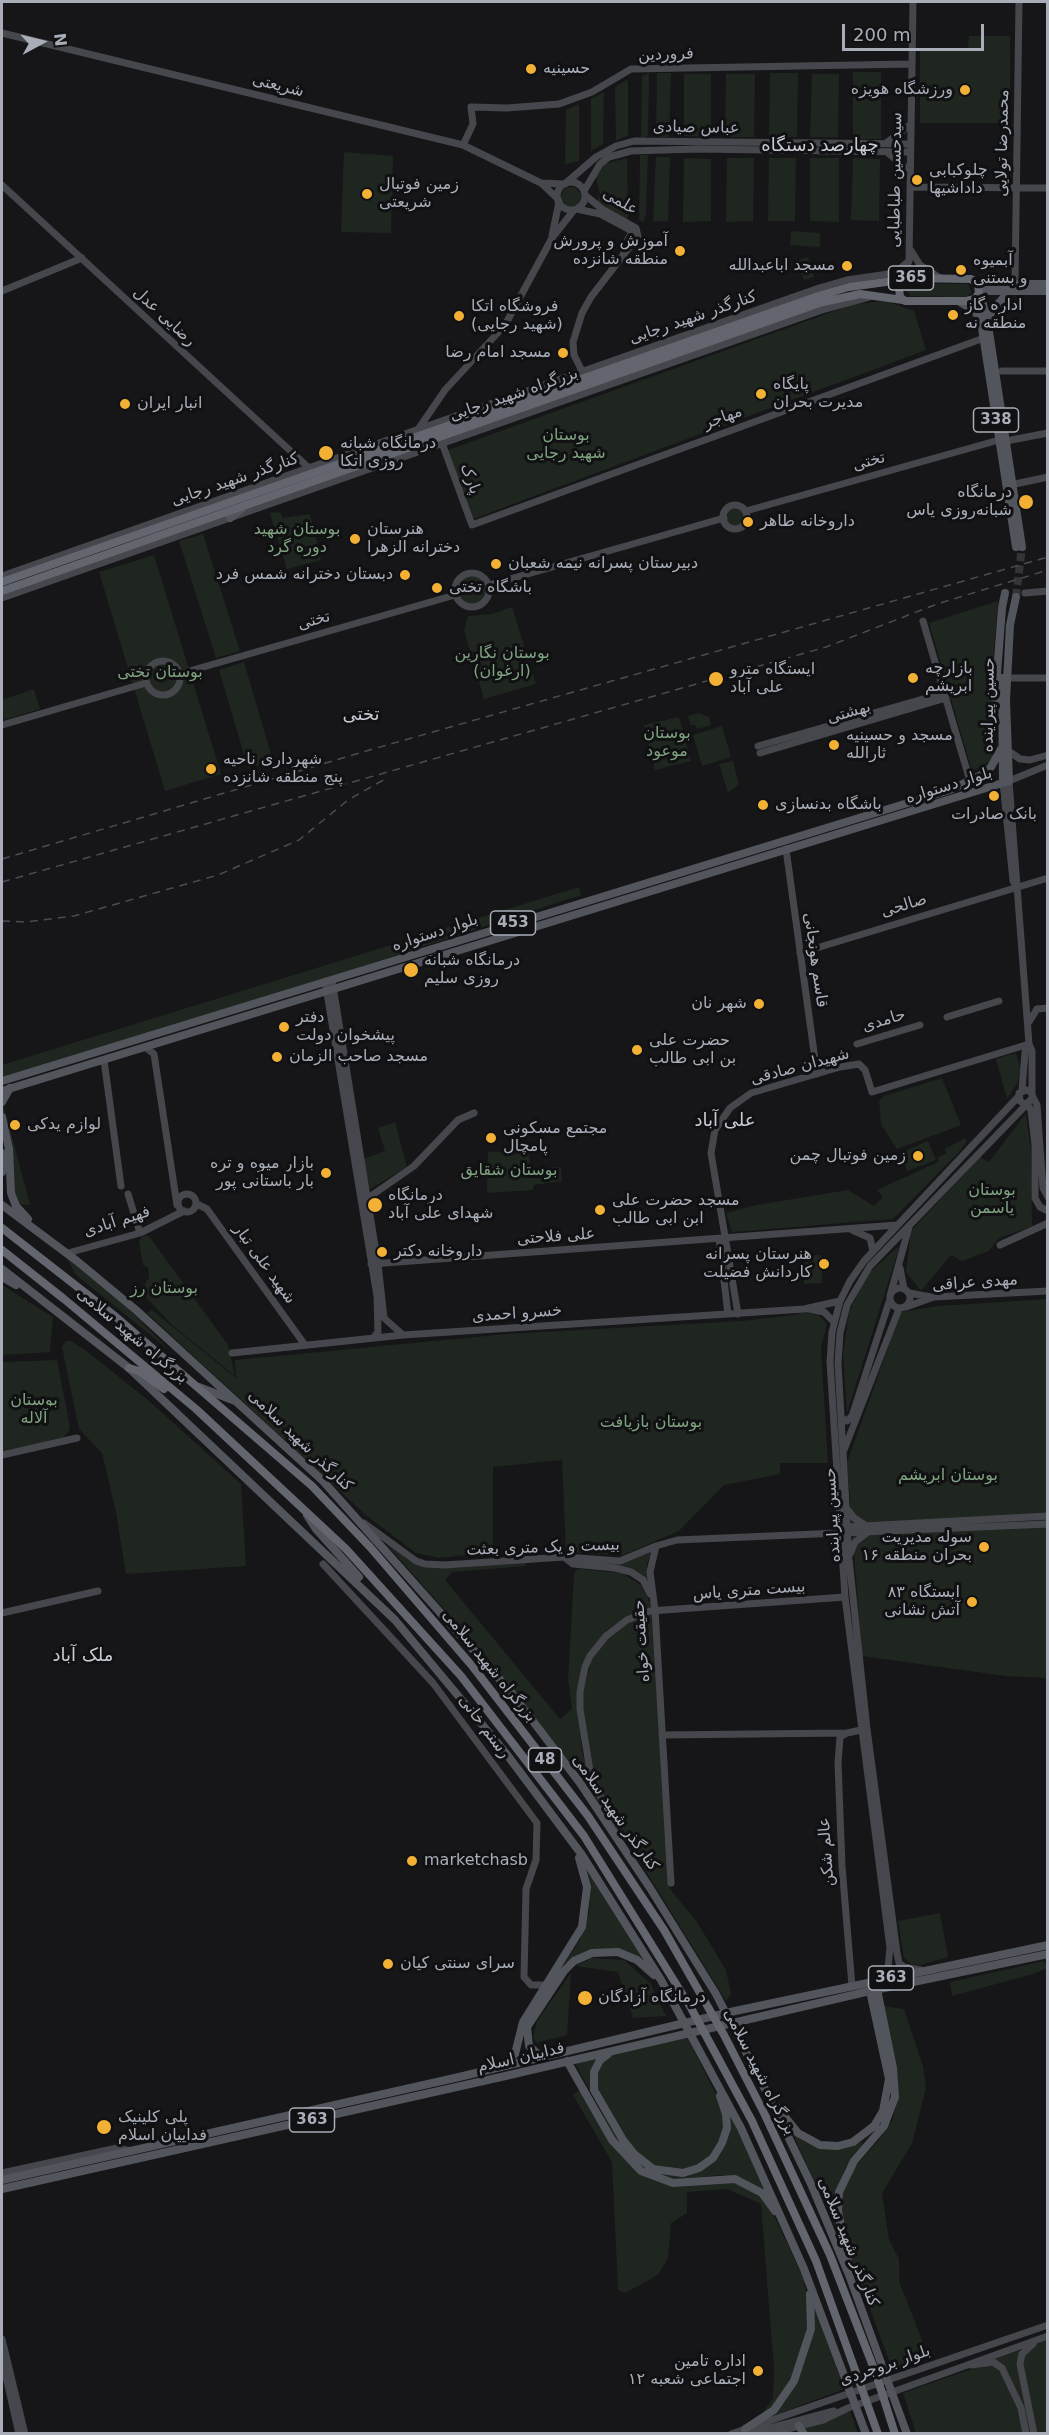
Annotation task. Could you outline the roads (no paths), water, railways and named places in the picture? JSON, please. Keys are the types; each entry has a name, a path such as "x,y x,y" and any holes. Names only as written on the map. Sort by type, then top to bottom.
{"highway":[{"name":"بزرگراه شهید رجایی","path":"2,582 821,295 886,279 901,280"},
{"path":"885,296 895,293 895,287 886,279"},
{"name":"365","path":"960,302 903,300 898,292 901,280 971,279 979,289"},
{"path":"960,302 975,299 979,289"},
{"name":"بزرگراه شهید رجایی","path":"2,591 247,504 419,436 823,302 850,295 885,296 903,300"},
{"name":"بزرگراه شهید سلامی","path":"2,1228 116,1317 312,1486 370,1547 500,1701 588,1816 627,1873 701,1995 765,2115 830,2255 876,2374 895,2433"},
{"name":"بزرگراه شهید سلامی","path":"2,1250 196,1409 346,1549 461,1676 584,1836 651,1939 719,2056 816,2261 878,2433"},
{"path":"129,1368 139,1371 196,1409"}],"main road":[{"name":"365","path":"979,289 1015,284 1047,284"},
{"name":"365","path":"979,289 1047,291"},
{"name":"338","path":"979,289 984,338 1003,440"},
{"path":"988,325 991,312 1009,291"},
{"path":"960,302 981,312"},
{"name":"338","path":"981,312 988,325 1019,547"},
{"path":"230,518 247,504"},
{"name":"حسین پیراینده","path":"1004,749 1011,596 1002,608 995,700 1001,725 1006,782"},
{"name":"بلوار دستواره","path":"2,1091 145,1047 329,985 950,790 981,775 991,767 1004,749"},
{"path":"981,775 1005,763"},
{"path":"981,775 990,776 992,783 988,788"},
{"name":"بلوار دستواره","path":"2,1081 1006,782"},
{"path":"2,1102 10,1088"},
{"path":"2,1117 9,1149 13,1200 40,1231"},
{"path":"2,1153 2,1172"},
{"name":"کنارگذر شهید سلامی","path":"2,1205 40,1231 136,1310 242,1404 364,1523 510,1691 580,1783 716,1994 770,2099 811,2184 849,2275 907,2433"},
{"path":"2,1269 129,1368 312,1538 395,1620"},
{"path":"2,1276 45,1301"},
{"path":"197,1386 242,1404"},
{"path":"302,1506 316,1529 498,1744 571,1840 641,1947 705,2058 741,2128 804,2269 867,2433"},
{"path":"497,2068 508,2063 515,2054 522,2022 578,1936 586,1906 585,1876 571,1840"},
{"name":"فداییان اسلام","path":"2,2189 740,2021 927,1971 1047,1945"},
{"path":"552,2054 538,2054 532,2051 527,2039 527,2027 564,1971 583,1956 611,1951 638,1960 650,1970 673,2002"},
{"name":"فداییان اسلام","path":"2,2180 497,2068 735,2011 852,1986 873,1987 1047,1954"},
{"path":"770,2099 798,2133 820,2145 849,2144 871,2130 883,2111 889,2079 873,1987"},
{"path":"849,2275 838,2211 839,2192 854,2161 884,2126 895,2097 893,2067 873,1987"},
{"path":"622,2048 605,2056 597,2064 592,2082 594,2090 608,2116 634,2154 653,2169 667,2173 683,2173 705,2164 718,2151 725,2136 725,2109 705,2058"},
{"path":"567,2061 612,2140 636,2168 666,2182 728,2178 746,2182 767,2199 789,2233"},
{"path":"747,2431 779,2404 797,2375 812,2321 811,2299 804,2269"}],"street":[{"name":"سیدحسین طباطبایی","path":"909,261 911,2"},
{"name":"محمدرضا تولایی","path":"1015,284 1019,2"},
{"name":"شریعتی","path":"2,33 463,145 541,183 558,201"},
{"name":"فروردین","path":"463,145 473,124 471,107 507,108 559,104 592,92 626,71 653,68 911,64"},
{"path":"910,125 885,148 910,171"},
{"name":"عباس صیادی","path":"566,184 596,157 616,146 634,141 885,148"},
{"name":"عباس صیادی","path":"584,193 593,171 600,164 609,157 631,151 910,148"},
{"name":"شریعتی","path":"541,183 566,184"},
{"path":"419,436 445,390 505,325 552,238 582,204 584,193 578,185 566,184 559,190 552,238"},
{"name":"رضایی عدل","path":"2,185 309,468"},
{"path":"910,186 1047,188"},
{"name":"علمی","path":"582,371 574,355 574,334 591,297 624,253 623,248 635,235 636,228 602,209 584,193"},
{"path":"558,201 566,209 576,209"},
{"name":"علمی","path":"576,209 600,214 635,235"},
{"path":"909,246 920,265 942,279"},
{"path":"2,291 82,258"},
{"path":"886,279 909,261"},
{"path":"901,280 909,261"},
{"name":"کنارگذر شهید رجایی","path":"2,576 309,468 419,436 582,371 819,288 847,280 886,279"},
{"name":"کنارگذر شهید رجایی","path":"2,598 825,309 885,296"},
{"name":"مهاجر","path":"472,525 984,338"},
{"path":"1002,371 1047,371"},
{"name":"تختی","path":"746,511 1003,440 1047,433"},
{"name":"پارک","path":"442,443 472,525"},
{"path":"1015,484 1047,477"},
{"path":"734,505 741,506 746,511 746,522 737,528 730,527 724,518 728,508 734,505"},
{"path":"489,585 724,518"},
{"path":"466,573 477,573 489,585 487,599 478,606 462,604 455,595 458,580 466,573"},
{"path":"1025,593 1047,591"},
{"name":"تختی","path":"179,674 455,595"},
{"path":"924,621 970,781"},
{"path":"158,662 174,665 179,674 179,684 168,695 157,695 146,683 149,668 158,662"},
{"path":"1013,678 1047,678"},
{"path":"2,725 146,683"},
{"name":"بهشتی","path":"759,749 945,696"},
{"path":"1004,749 1020,759 1030,760 1047,755"},
{"path":"1030,760 1025,769 1032,772"},
{"path":"1006,782 1047,765"},
{"name":"حسین پیراینده","path":"1006,782 1005,804 1013,881 1016,886"},
{"name":"حسین پیراینده","path":"900,1963 858,1658 849,1559 843,1527 846,1507 838,1353 844,1313 870,1266 1030,1099 1032,1051 1029,1044 1006,782"},
{"path":"988,788 997,790 1005,804"},
{"name":"قاسم هونجانی","path":"786,849 817,1074"},
{"name":"صالحی","path":"800,953 1047,878"},
{"path":"329,985 368,1198 374,1264"},
{"path":"329,985 385,1337"},
{"path":"1026,996 1037,1009"},
{"path":"947,1017 999,1001"},
{"path":"1037,1009 1047,1008"},
{"path":"1028,1024 1037,1009"},
{"name":"حامدی","path":"857,1044 920,1025"},
{"name":"حسین پیراینده","path":"890,1961 845,1598 843,1527 830,1362 834,1322 840,1301 850,1281 873,1251 1020,1094 1025,1052 1029,1044"},
{"name":"شهیدان صادقی","path":"723,1239 711,1153 716,1130 722,1118 741,1099 817,1074 859,1064 865,1070 872,1092 1029,1044"},
{"path":"145,1047 154,1054 179,1210"},
{"path":"104,1059 121,1186"},
{"path":"1030,1099 1020,1101 1020,1094 1030,1091 1035,1145 1035,1198 1040,1207 1047,1211"},
{"path":"1030,1099 1038,1115 1043,1188 1047,1197"},
{"path":"368,1198 414,1167 458,1120 474,1113"},
{"path":"128,1194 140,1233"},
{"name":"شهید علی تبار","path":"178,1197 192,1196 197,1199 197,1204 207,1209 305,1345"},
{"path":"207,1198 207,1209"},
{"name":"فهیم آبادی","path":"68,1253 140,1233 179,1210 197,1204"},
{"path":"1000,1245 1047,1223"},
{"name":"علی فلاحتی","path":"374,1264 897,1225"},
{"path":"841,1418 847,1422 852,1416 890,1297 909,1227"},
{"path":"850,1230 870,1238 873,1251"},
{"path":"723,1239 738,1314"},
{"path":"723,1239 728,1314"},
{"path":"843,1453 903,1308 910,1302 900,1263"},
{"path":"890,1297 897,1288 934,1298"},
{"name":"مهدی عراقی","path":"903,1308 934,1298 1047,1291"},
{"path":"890,1297 892,1305 903,1308"},
{"name":"خسرو احمدی","path":"232,1353 403,1335 804,1309 840,1301"},
{"path":"804,1309 825,1312 834,1322"},
{"path":"373,1338 381,1315"},
{"path":"381,1315 403,1335"},
{"path":"2,1455 77,1438"},
{"path":"846,1507 867,1529 855,1542 849,1559"},
{"name":"بیست و یک متری بعثت","path":"867,1529 1047,1515"},
{"name":"بیست و یک متری بعثت","path":"364,1523 411,1558 425,1564 454,1565 564,1557 620,1561 656,1545 678,1540 826,1532 843,1527 867,1529 1047,1524"},
{"path":"826,1532 834,1527 843,1527"},
{"name":"حقیقت خواه","path":"656,1545 650,1572 655,1610 671,1883"},
{"path":"564,1557 573,1564 615,1568 638,1575 648,1587 655,1610"},
{"name":"رستم خانی","path":"322,1564 433,1683 537,1823 536,1860 526,1889 524,1977 531,1985 548,1984"},
{"path":"2,1613 98,1591"},
{"name":"بیست متری یاس","path":"618,1839 586,1756 579,1709 581,1680 590,1656 606,1636 635,1616 655,1610 845,1598"},
{"path":"662,1735 847,1733 861,1730"},
{"name":"عالم شکن","path":"847,1733 840,1737 838,1808 852,1986"},
{"path":"890,1961 894,1967 900,1963 914,1970 927,1971"},
{"path":"873,1987 885,1972 890,1961"},
{"path":"2,2173 117,2148 136,2151"},
{"name":"بلوار بروجردی","path":"747,2431 898,2375 1047,2325"},
{"name":"بلوار بروجردی","path":"768,2433 801,2430 848,2408 1047,2336"},
{"path":"2,2339 25,2433"},
{"path":"1034,2433 1020,2364 1025,2350 1039,2339"},
{"path":"2,2359 19,2433"},
{"path":"959,2367 988,2362 1002,2368 1021,2408 1026,2433"},
{"name":"بلوار بروجردی","path":"731,2433 848,2408"}],"tunnel":[{"path":"1016,597 1022,547"}],"railway":[{"path":"2,859 373,749 1048,557"},
{"path":"2,882 826,647 937,604 1048,570"},
{"path":"2,921 26,922 74,916 218,875 299,840 348,800 385,779"}],"place":[{"name":"حسینیه","path":"531,69"},
{"name":"ورزشگاه هویزه","path":"965,90"},
{"name":"چلوکبابی داداشیها","path":"917,180"},
{"name":"زمین فوتبال شریعتی","path":"367,194"},
{"name":"آموزش و پرورش منطقه شانزده","path":"680,251"},
{"name":"مسجد اباعبدالله","path":"847,266"},
{"name":"آبمیوه و بستنی","path":"961,270"},
{"name":"اداره گاز منطقه نه","path":"953,315"},
{"name":"فروشگاه اتکا (شهید رجایی)","path":"459,316"},
{"name":"مسجد امام رضا","path":"563,353"},
{"name":"پایگاه مدیرت بحران","path":"761,394"},
{"name":"انبار ایران","path":"125,404"},
{"name":"درمانگاه شبانه روزی اتکا","path":"326,453"},
{"name":"درمانگاه شبانه‌روزی یاس","path":"1026,502"},
{"name":"داروخانه طاهر","path":"748,522"},
{"name":"هنرستان دخترانه الزهرا","path":"355,539"},
{"name":"دبیرستان پسرانه نیمه شعبان","path":"496,564"},
{"name":"دبستان دخترانه شمس فرد","path":"405,575"},
{"name":"باشگاه تختی","path":"437,588"},
{"name":"بازارچه ابریشم","path":"913,678"},
{"name":"ایستگاه مترو علی آباد","path":"716,679"},
{"name":"مسجد و حسینیه ثارالله","path":"834,745"},
{"name":"شهرداری ناحیه پنج منطقه شانزده","path":"211,769"},
{"name":"بانک صادرات","path":"994,796"},
{"name":"باشگاه بدنسازی","path":"763,805"},
{"name":"درمانگاه شبانه روزی سلیم","path":"411,970"},
{"name":"شهر نان","path":"759,1004"},
{"name":"دفتر پیشخوان دولت","path":"284,1027"},
{"name":"حضرت علی بن ابی طالب","path":"637,1050"},
{"name":"مسجد صاحب الزمان","path":"277,1057"},
{"name":"لوازم یدکی","path":"15,1125"},
{"name":"مجتمع مسکونی پامچال","path":"491,1138"},
{"name":"زمین فوتبال چمن","path":"918,1156"},
{"name":"بازار میوه و تره بار باستانی پور","path":"326,1173"},
{"name":"درمانگاه شهدای علی آباد","path":"375,1205"},
{"name":"مسجد حضرت علی ابن ابی طالب","path":"600,1210"},
{"name":"داروخانه دکتر","path":"382,1252"},
{"name":"هنرستان پسرانه کاردانش فضیلت","path":"824,1264"},
{"name":"سوله مدیریت بحران منطقه ۱۶","path":"984,1547"},
{"name":"ایستگاه ۸۳ آتش نشانی","path":"972,1602"},
{"name":"marketchasb","path":"412,1861"},
{"name":"سرای سنتی کیان","path":"388,1964"},
{"name":"درمانگاه آزادگان","path":"585,1998"},
{"name":"پلی کلینیک فداییان اسلام","path":"104,2127"},
{"name":"اداره تامین اجتماعی شعبه ۱۲","path":"758,2371"}],"district":[{"name":"چهارصد دستگاه","path":"820,146"},
{"name":"تختی","path":"361,715"},
{"name":"علی آباد","path":"725,1121"},
{"name":"ملک آباد","path":"83,1656"}],"park label":[{"name":"بوستان شهید رجایی","path":"566,445"},
{"name":"بوستان شهید دوره گرد","path":"297,539"},
{"name":"بوستان نگارین (ارغوان)","path":"502,663"},
{"name":"بوستان تختی","path":"160,673"},
{"name":"بوستان موعود","path":"667,743"},
{"name":"بوستان شقایق","path":"509,1171"},
{"name":"بوستان یاسمن","path":"992,1200"},
{"name":"بوستان رز","path":"164,1289"},
{"name":"بوستان آلاله","path":"34,1410"},
{"name":"بوستان بازیافت","path":"651,1423"},
{"name":"بوستان ابریشم","path":"948,1476"}]}
